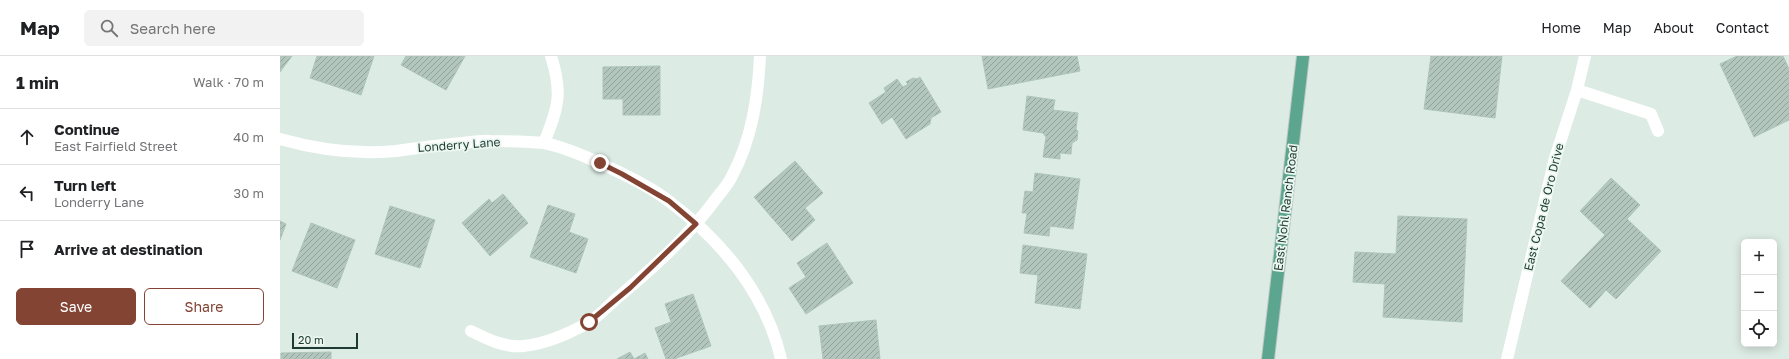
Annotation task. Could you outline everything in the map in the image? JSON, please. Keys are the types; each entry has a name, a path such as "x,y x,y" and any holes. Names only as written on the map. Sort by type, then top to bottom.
{"main road":[{"name":"East Nohl Ranch Road","path":"1268,359 1304,56"}],"street":[{"path":"544,144 555,113 559,94 555,69 551,56"},
{"path":"471,331 496,343 521,347 537,344 554,339 589,322 630,288 696,224 732,177 750,131 758,90 760,56"},
{"name":"East Copa de Oro Drive","path":"1507,359 1555,158 1577,90 1585,56"},
{"path":"1577,90 1651,114 1658,131"},
{"name":"Londerry Lane","path":"280,139 309,148 350,153 395,151 488,140 544,144 576,153 622,174 669,201 696,224 744,275 770,324 781,359"}],"building":[{"path":"280,56 292,56 280,72"},
{"path":"317,56 374,56 361,95 310,78"},
{"path":"406,56 465,56 446,90 401,65"},
{"path":"982,56 1077,56 1080,71 988,89"},
{"path":"1431,56 1502,56 1495,118 1424,109"},
{"path":"1737,56 1783,56 1789,69 1789,120 1754,137 1720,64"},
{"path":"660,66 660,115 623,115 623,99 603,99 603,67"},
{"path":"920,77 941,112 931,118 930,124 906,139 892,117 882,124 869,103 886,92 884,88 897,79 903,87 908,84 906,82 913,78 917,79"},
{"path":"1027,96 1055,100 1053,110 1078,113 1076,129 1078,131 1077,140 1072,143 1071,154 1060,153 1060,159 1043,157 1046,137 1043,133 1023,130"},
{"path":"795,161 823,193 805,208 815,220 792,241 754,197"},
{"path":"1035,173 1080,179 1073,229 1050,226 1049,236 1024,233 1027,213 1022,213 1025,191 1033,192"},
{"path":"1611,178 1640,205 1627,219 1661,251 1616,299 1606,290 1590,308 1561,281 1605,235 1580,211"},
{"path":"503,194 528,223 490,256 462,223 489,199 492,203"},
{"path":"548,205 575,214 569,232 588,239 576,273 530,257"},
{"path":"390,206 435,220 420,268 375,254"},
{"path":"1398,216 1467,219 1462,322 1383,317 1385,284 1353,282 1355,252 1396,254"},
{"path":"280,221 286,224 280,240"},
{"path":"311,223 355,240 337,288 292,271"},
{"path":"827,243 853,283 806,314 789,288 806,277 797,263"},
{"path":"1023,245 1087,254 1080,309 1035,303 1038,275 1020,273"},
{"path":"693,294 711,346 674,359 666,359 655,328 671,322 665,304"},
{"path":"876,320 880,359 823,359 819,326"},
{"path":"331,352 331,359 281,359 281,353"},
{"path":"630,352 634,359 617,359"},
{"path":"645,353 648,359 634,359"}],"route":[{"path":"589,322 630,288 696,224 669,201 649,188 600,163"}]}
